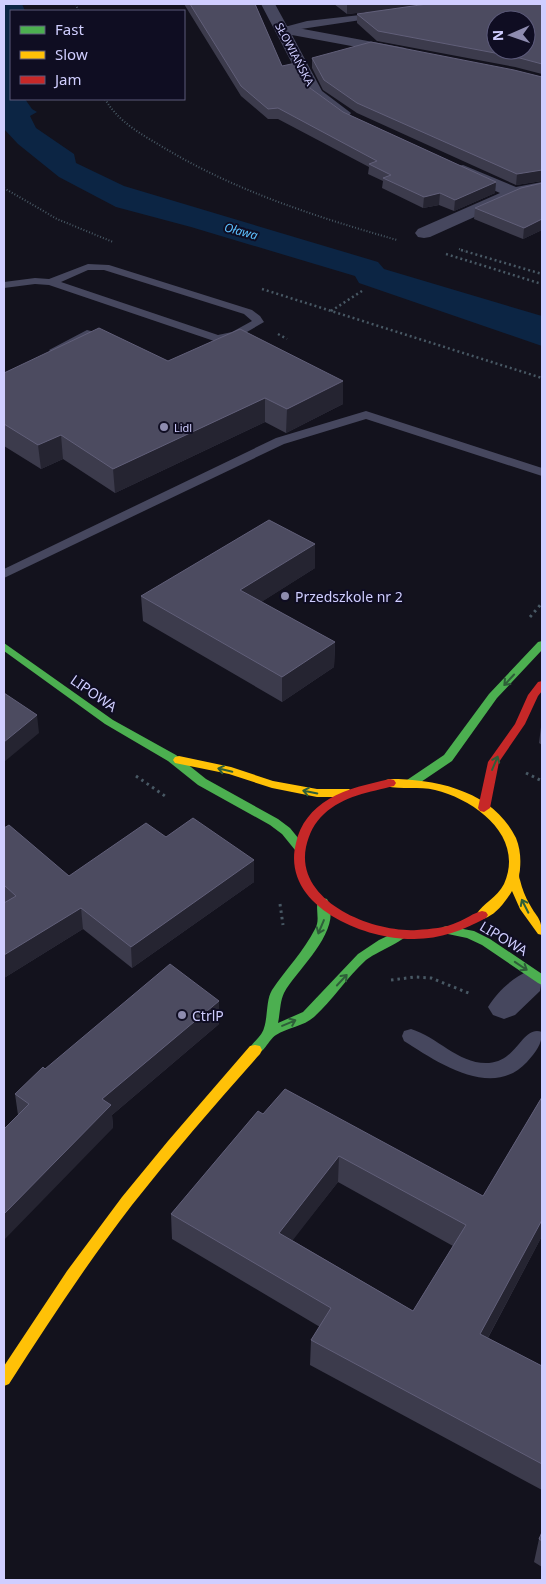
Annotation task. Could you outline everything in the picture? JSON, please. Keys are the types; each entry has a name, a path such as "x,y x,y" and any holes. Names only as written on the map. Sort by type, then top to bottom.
{"main road":[{"path":"411,783 448,758 493,696 542,644"},
{"name":"LIPOWA","path":"4,646 109,722 172,758 202,782 274,822 286,831 299,847"},
{"path":"484,808 494,762 520,724 533,695 542,684"},
{"name":"LIPOWA","path":"172,758 317,793 349,792"},
{"path":"411,783 438,787 462,796 484,808 495,818 511,840 515,853 514,878 505,895 490,910 471,922 432,933 402,934 368,927 338,914 323,902 304,880 299,863 299,847 304,830 314,815 330,802 349,792 368,786 411,783"},
{"name":"LIPOWA","path":"514,878 522,902 534,923 542,931"},
{"path":"270,1032 277,993 309,950 322,928 325,920 323,902"},
{"name":"LIPOWA","path":"447,930 470,934 486,942 536,982"},
{"path":"4,1379 54,1300 101,1235 146,1177 270,1032 308,1015 362,957 383,943 402,934"}],"street":[{"name":"SŁOWIAŃSKA","path":"268,4 316,94 331,106 359,122"},
{"path":"281,29 413,54"},
{"path":"445,162 514,193"},
{"path":"424,233 514,193 542,187"},
{"path":"504,1006 536,982"}],"lane":[{"path":"281,29 390,13"},
{"path":"4,285 35,281 50,282 203,336 217,339 236,334 258,322 248,312 105,267 92,265 80,268 59,280 50,282"},
{"path":"46,354 87,333"},
{"path":"4,574 280,441 366,415 542,472"},
{"path":"411,1036 462,1065 477,1070 493,1072 514,1063 536,1037"}],"path":[{"path":"105,100 110,110 140,134 223,181 371,233 405,242"},
{"path":"4,188 41,212 69,226 120,244"},
{"path":"454,247 542,274"},
{"path":"440,252 542,284"},
{"path":"261,289 542,378"},
{"path":"331,311 362,292"},
{"path":"280,902 283,918 282,932"},
{"path":"386,981 415,977 431,978 504,1006"}],"water":[{"name":"Oława","path":"4,4 22,4 25,10 10,10 10,100 26,100 32,109 37,112 30,116 36,128 74,154 76,163 124,186 378,262 384,269 542,316 542,346 359,283 355,276 191,227 116,207 59,177 18,144 4,129"}],"building":[{"path":"190,4 255,4 282,66 296,63 310,88 343,112 496,182 455,200 440,193 424,197 383,178 391,175 369,164 377,161 278,108 268,109 241,86"},
{"path":"427,4 542,4 542,64 527,60 536,60 536,10 486,10 486,51 378,31 357,14"},
{"path":"371,42 542,77 542,170 517,174 357,103 324,80 312,58"},
{"path":"542,183 542,219 524,228 475,208 521,188"},
{"path":"99,328 168,361 240,329 343,381 287,409 265,398 113,469 61,435 38,445 4,424 4,373"},
{"path":"269,520 315,544 240,590 335,642 282,677 141,596"},
{"path":"4,693 37,715 4,742"},
{"path":"193,818 254,860 131,947 81,908 4,955 4,903 16,896 4,885 4,828 9,825 69,876 146,823 166,837"},
{"path":"170,964 219,1001 102,1099 111,1105 4,1214 4,1129 29,1104 15,1094 43,1067 45,1069"},
{"path":"285,1089 483,1196 542,1097 542,1220 480,1334 542,1366 542,1464 311,1340 331,1308 171,1214 258,1111 263,1114","holes":["339,1156 466,1225 413,1311 279,1233"]}],"traffic: fast":[{"path":"411,783 448,758 493,696 542,644"},
{"path":"4,646 109,722 172,758 202,782 274,822 286,831 299,847"},
{"path":"270,1032 277,993 309,950 322,928 325,920 323,902"},
{"path":"447,930 470,934 486,942 542,980"},
{"path":"255,1050 270,1032 308,1015 362,957 383,943 402,934"}],"traffic: slow":[{"path":"179,760 231,771 272,784 317,793 349,793"},
{"path":"390,783 425,784 450,791 479,805 503,826 510,839 514,854 514,870 510,884 503,896 482,915"},
{"path":"513,878 524,906 542,931"},
{"path":"4,1379 72,1276 127,1201 255,1050"}],"traffic: jam":[{"path":"484,808 494,762 520,724 533,695 542,684"},
{"path":"390,783 346,795 321,810 311,821 304,834 300,849 301,870 310,889 326,906 345,919 367,928 391,934 415,935 439,932 462,926 482,915"}],"place":[{"name":"Lidl","path":"164,427"},
{"name":"Przedszkole nr 2","path":"285,596"},
{"name":"CtrlP","path":"182,1015"}]}
